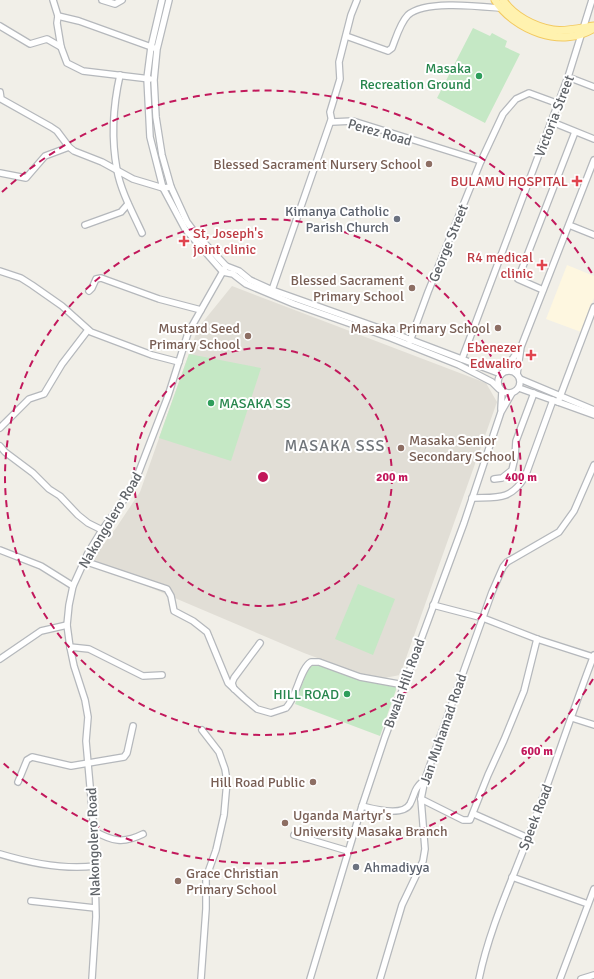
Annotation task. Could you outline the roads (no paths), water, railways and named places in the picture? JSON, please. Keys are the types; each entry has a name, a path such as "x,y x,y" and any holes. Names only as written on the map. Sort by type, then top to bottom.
{"main road":[{"path":"495,0 503,4 513,20 562,36 594,27"}],"street":[{"path":"53,0 58,16 57,24 61,47 67,63 78,70 154,80"},
{"path":"102,0 115,4 122,0"},
{"path":"162,0 151,47 147,78 150,137 163,188 185,229 223,272 233,274 246,284 294,304 502,373 511,370 518,377 557,400 594,415"},
{"path":"169,0 157,49 154,80 156,117 162,155 171,187 187,222 196,234 226,266 239,271 250,280 272,290 410,343 492,382 500,390 512,393 519,388"},
{"name":"Perez Road","path":"357,0 339,62 340,79 330,112 331,120 334,123 344,120 353,121 481,161"},
{"name":"Victoria Street","path":"462,359 559,104 592,0"},
{"path":"346,36 388,51 392,48 404,19 420,7 460,2 503,4"},
{"path":"58,16 79,21 157,49"},
{"path":"0,26 16,34 28,44 47,40 61,47"},
{"path":"120,75 113,108 117,170 128,204 142,233"},
{"path":"568,77 594,87"},
{"path":"0,92 1,99 57,131 69,147 133,179 163,188 171,187"},
{"name":"George Street","path":"410,343 481,161 503,114 516,100 529,93 559,104"},
{"path":"272,290 331,120"},
{"path":"552,122 594,139"},
{"path":"543,290 518,279 576,132"},
{"path":"0,173 26,178 45,156 69,147"},
{"path":"501,412 500,390 497,380 521,346 594,160"},
{"path":"85,224 120,212 128,204"},
{"path":"569,225 594,235"},
{"name":"Nakongolero Road","path":"92,979 95,908 94,831 88,763 86,700 74,666 67,625 73,586 84,561 102,530 126,497 138,474 179,362 188,333 226,266"},
{"path":"0,271 21,278 32,285 62,306 88,330 125,345 179,362"},
{"path":"88,291 92,288 96,279 101,278 159,299 201,310"},
{"path":"472,498 497,498 510,494 519,486 525,477 594,310"},
{"path":"0,428 28,399 44,394 62,364 88,330"},
{"path":"519,388 518,377 521,346"},
{"path":"519,388 594,410"},
{"name":"Bwala Hill Road","path":"310,979 362,806 472,498 501,412 512,393"},
{"path":"494,479 502,478 512,470 516,441 534,393"},
{"path":"0,446 5,452 34,473 49,490 60,496 78,515 88,523 102,530"},
{"name":"Jan Muhamad Road","path":"380,979 402,905 423,860 425,849 421,799 425,779 503,566 513,558 559,532 574,511 594,464"},
{"path":"0,550 41,566 73,586"},
{"path":"84,561 167,589 171,596 174,611 193,621 208,633 228,683 257,709 271,713 278,712 289,705 307,666 314,662 360,677 404,685"},
{"path":"433,605 483,618 538,639 594,656"},
{"path":"0,658 41,631 67,625"},
{"path":"421,799 464,820 470,820 474,814 488,775 524,691 538,639"},
{"path":"234,689 232,682 234,678 260,643"},
{"path":"70,647 92,651 143,676 162,675"},
{"name":"Speek Road","path":"479,979 489,936 528,838 594,656"},
{"path":"572,718 594,725"},
{"path":"18,782 27,760 32,757 69,766 124,757 128,753 133,726"},
{"path":"201,979 206,878 216,850 224,815 227,781 225,769 219,752 202,730"},
{"path":"362,806 379,810 393,811 402,809 410,804 415,789 425,779"},
{"path":"474,814 528,838"},
{"path":"94,831 115,840 127,840 143,834"},
{"path":"294,835 348,851"},
{"path":"0,854 47,865 75,868 94,866"},
{"path":"512,878 588,904"},
{"path":"560,979 594,889"},
{"path":"31,901 95,908"},
{"path":"581,979 594,975"}],"place":[{"name":"Masaka Recreation Ground","path":"479,76"},
{"name":"Blessed Sacrament Nursery School","path":"429,164"},
{"name":"BULAMU HOSPITAL","path":"577,181"},
{"name":"Kimanya Catholic Parish Church","path":"397,219"},
{"name":"St, Joseph's joint clinic","path":"184,241"},
{"name":"R4 medical clinic","path":"542,265"},
{"name":"Blessed Sacrament Primary School","path":"412,288"},
{"name":"Masaka Primary School","path":"498,328"},
{"name":"Mustard Seed Primary School","path":"248,336"},
{"name":"Ebenezer Edwaliro","path":"531,355"},
{"name":"MASAKA SS","path":"211,403"},
{"name":"Masaka Senior Secondary School","path":"401,448"},
{"name":"HILL ROAD","path":"347,694"},
{"name":"Hill Road Public","path":"313,782"},
{"name":"Uganda Martyr's University Masaka Branch","path":"285,823"},
{"name":"Ahmadiyya","path":"356,867"},
{"name":"Grace Christian Primary School","path":"178,881"}],"district":[{"name":"MASAKA SSS","path":"335,445"}]}
